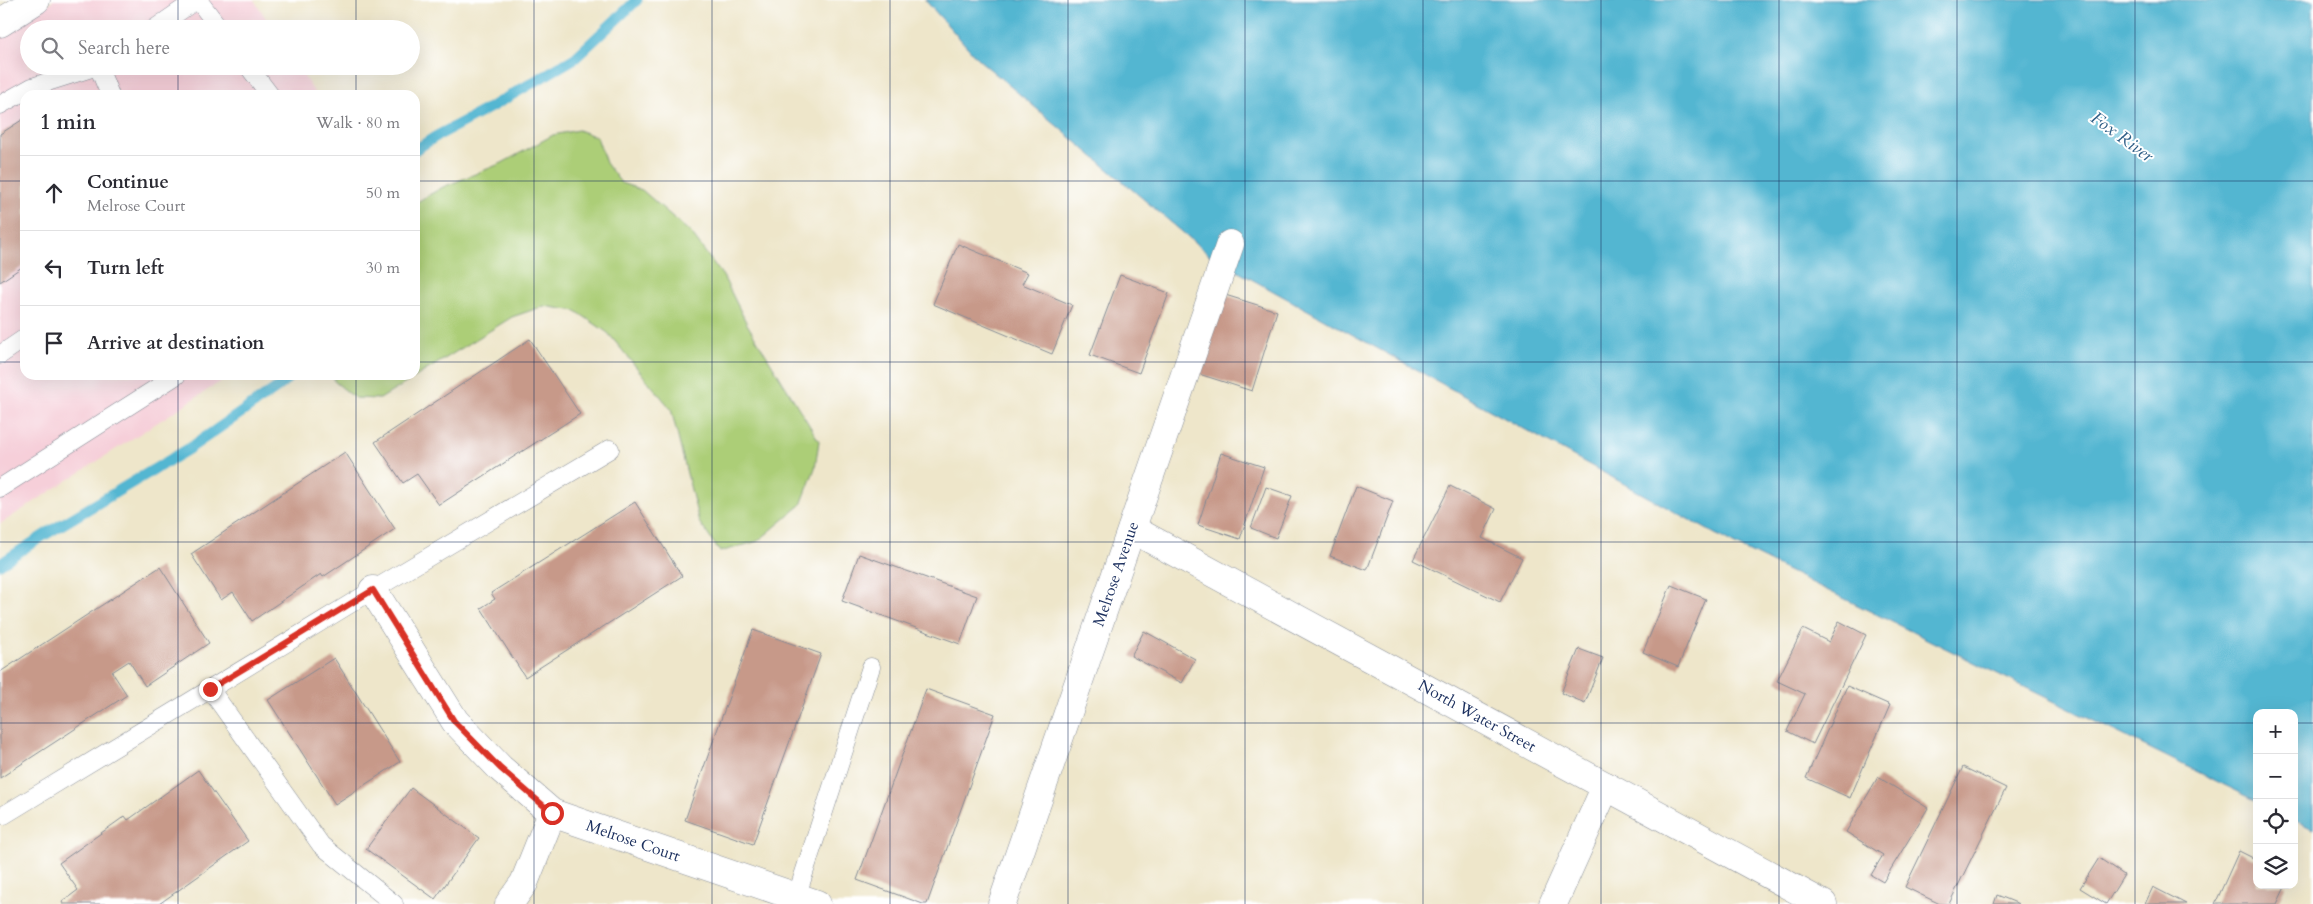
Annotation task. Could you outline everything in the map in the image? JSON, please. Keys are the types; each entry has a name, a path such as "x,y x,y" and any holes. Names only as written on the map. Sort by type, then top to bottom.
{"street":[{"path":"0,23 36,0"},
{"name":"Melrose Avenue","path":"1002,904 1230,244"},
{"name":"North Water Street","path":"1132,529 1823,904"},
{"name":"Melrose Court","path":"373,590 454,721 500,768 552,813 803,902"},
{"path":"1553,904 1606,786"},
{"path":"509,904 524,883 552,813"}],"lane":[{"path":"167,20 197,0 213,20"},
{"path":"27,90 70,75"},
{"path":"102,75 108,90"},
{"path":"254,75 263,90"},
{"path":"0,105 20,94"},
{"path":"0,355 20,341"},
{"path":"0,488 169,380"},
{"path":"4,815 373,590 610,449"},
{"path":"803,902 871,667"},
{"path":"210,689 321,845 394,904"}],"shaded area":[{"path":"54,0 254,0 267,20 23,20"},
{"path":"20,22 20,75 303,75 313,90 20,90 20,380 223,380 0,524 0,35"}],"green space":[{"path":"578,130 597,137 606,163 621,183 642,190 691,233 723,276 747,324 819,441 815,468 801,505 758,541 720,552 699,522 671,409 608,333 576,311 544,306 512,317 420,374 420,200 443,187 502,163 553,135"},
{"path":"411,380 380,399 355,398 334,381"}],"water":[{"name":"Fox River","path":"925,0 2313,0 2313,829 2298,822 2298,709 2253,709 2253,799 1737,546 1213,258 978,59"}],"building":[{"path":"20,121 20,268 0,282 0,134"},
{"path":"958,244 1028,273 1022,284 1072,305 1052,354 933,304"},
{"path":"1120,275 1169,293 1139,373 1090,355"},
{"path":"1222,294 1277,311 1252,391 1196,373"},
{"path":"530,339 580,414 439,505 417,474 403,483 375,442"},
{"path":"345,452 395,529 323,577 321,574 252,621 233,592 221,600 191,554"},
{"path":"1221,453 1264,467 1240,539 1198,525"},
{"path":"1356,486 1393,501 1367,570 1330,556"},
{"path":"1450,486 1496,509 1482,538 1522,558 1500,602 1413,560"},
{"path":"1266,487 1292,496 1276,538 1251,528"},
{"path":"635,502 682,576 525,677 481,608 495,599 491,593"},
{"path":"859,554 977,596 960,644 842,601"},
{"path":"160,567 209,643 145,686 129,661 112,672 127,695 0,778 0,672"},
{"path":"1671,585 1706,599 1678,667 1643,652"},
{"path":"1839,621 1866,635 1813,744 1787,731 1805,694 1777,681 1803,629 1829,642"},
{"path":"753,630 821,654 753,844 685,820"},
{"path":"1144,631 1195,659 1182,683 1131,656"},
{"path":"1579,649 1603,658 1585,703 1561,693"},
{"path":"334,658 400,762 335,804 268,700"},
{"path":"1847,686 1890,705 1850,798 1806,778"},
{"path":"926,689 995,714 927,904 923,904 857,880"},
{"path":"1963,767 2006,788 1949,904 1940,904 1905,887"},
{"path":"198,770 248,841 159,904 63,904 62,902 78,890 59,863 125,816 128,820"},
{"path":"1878,777 1928,808 1883,882 1871,875 1883,855 1846,832"},
{"path":"411,788 479,838 435,899 366,849"},
{"path":"2239,851 2253,858 2253,889 2284,889 2277,904 2215,904"},
{"path":"2099,858 2124,875 2106,904 2080,888"},
{"path":"2153,887 2186,904 2145,904"},
{"path":"1997,895 2019,904 1994,904"}],"waterway":[{"path":"420,147 575,58 637,0"},
{"path":"0,564 46,534 190,448 286,380"}],"route":[{"path":"210,689 373,590 454,721 500,768 552,813"}]}
